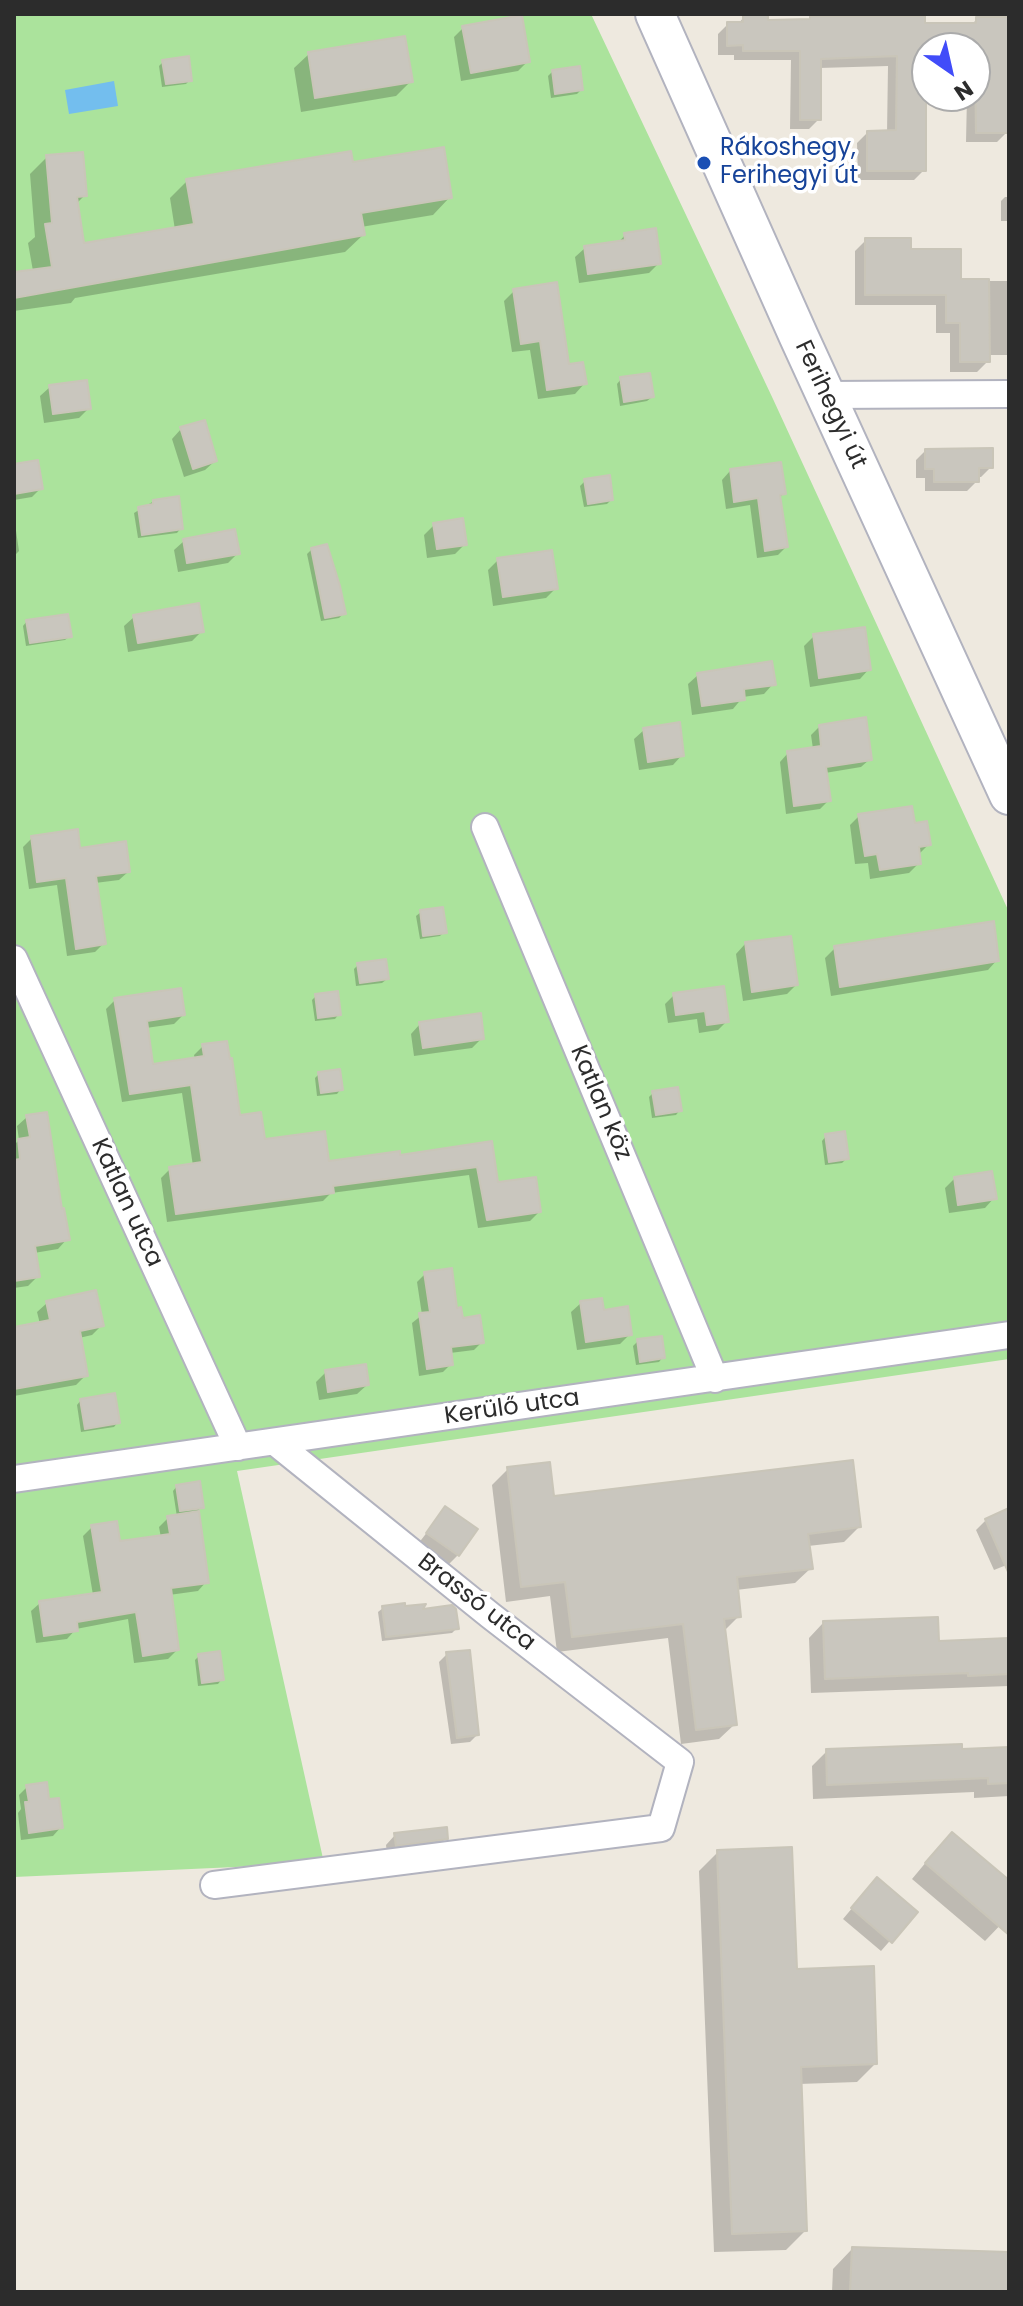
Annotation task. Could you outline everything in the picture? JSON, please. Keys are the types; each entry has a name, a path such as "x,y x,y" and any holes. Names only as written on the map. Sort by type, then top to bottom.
{"main road":[{"name":"Ferihegyi út","path":"655,14 1009,795"}],"street":[{"path":"826,395 1009,394"},
{"name":"Katlan köz","path":"485,827 715,1379"},
{"name":"Katlan utca","path":"14,959 238,1447"},
{"name":"Kerülő utca","path":"14,1479 1009,1335"},
{"name":"Brassó utca","path":"214,1885 661,1828 680,1762 491,1616 275,1442"}],"green space":[{"path":"14,14 591,14 773,399 1009,912 1009,1359 237,1471 324,1863 14,1877"}],"water":[{"path":"114,81 118,106 69,114 65,90"}],"building":[{"path":"522,15 530,62 471,73 462,26"},
{"path":"743,15 768,15 768,20 810,19 810,16 925,16 925,23 976,23 976,17 1009,17 1009,133 976,133 976,112 991,112 991,32 911,32 911,112 926,112 926,171 867,171 867,131 896,130 897,56 821,59 821,120 800,120 800,51 743,51 743,45 727,46 727,22 743,22"},
{"path":"405,36 413,82 315,98 308,52"},
{"path":"189,56 192,81 166,84 162,60"},
{"path":"580,66 583,90 555,94 552,70"},
{"path":"444,147 452,198 361,213 365,235 14,298 14,272 52,267 45,224 52,223 46,155 83,152 87,196 77,197 84,243 194,224 186,179 351,151 353,162"},
{"path":"656,228 661,264 588,274 584,246 625,240 624,233"},
{"path":"865,238 911,238 911,249 961,249 961,279 989,279 990,362 960,362 960,323 946,323 946,295 865,295"},
{"path":"557,282 569,364 583,362 587,384 547,390 540,341 521,344 513,289"},
{"path":"650,373 654,397 624,402 620,377"},
{"path":"87,380 91,409 53,414 49,385"},
{"path":"205,420 217,461 193,469 180,427"},
{"path":"993,448 993,468 979,468 979,482 934,482 934,469 925,469 925,449"},
{"path":"38,460 43,489 14,494 14,464"},
{"path":"781,462 786,494 780,495 788,547 765,551 758,498 734,502 730,469"},
{"path":"610,475 613,500 588,504 584,479"},
{"path":"179,496 183,529 142,535 138,507 153,504 153,500"},
{"path":"463,518 467,545 437,549 433,523"},
{"path":"235,529 240,554 187,563 183,539"},
{"path":"327,544 346,614 325,618 311,548"},
{"path":"552,550 558,589 503,597 497,558"},
{"path":"199,603 204,632 138,643 133,615"},
{"path":"68,614 72,637 30,643 26,620"},
{"path":"865,627 871,670 819,678 813,634"},
{"path":"772,661 776,685 744,689 745,700 702,706 697,673"},
{"path":"866,717 872,760 826,767 831,801 794,806 787,751 821,746 819,725"},
{"path":"680,722 684,756 648,762 643,728"},
{"path":"912,806 915,823 927,821 931,845 919,847 921,864 880,870 877,854 865,856 858,814"},
{"path":"78,829 80,848 126,841 130,872 96,876 106,944 76,949 66,878 37,882 31,836"},
{"path":"443,907 447,933 423,936 420,910"},
{"path":"994,921 999,961 840,987 834,946"},
{"path":"791,936 798,985 752,992 745,942"},
{"path":"386,959 389,979 360,983 357,963"},
{"path":"724,986 729,1022 707,1025 705,1011 676,1015 673,993"},
{"path":"181,988 185,1015 147,1021 153,1064 204,1056 202,1044 227,1041 240,1115 261,1112 265,1139 325,1131 329,1161 400,1151 400,1155 492,1141 498,1182 536,1177 541,1212 487,1220 477,1167 333,1186 334,1193 176,1214 169,1167 202,1162 191,1085 130,1094 114,998"},
{"path":"338,991 341,1015 318,1018 315,994"},
{"path":"481,1013 484,1039 423,1048 419,1022"},
{"path":"340,1069 343,1090 321,1093 318,1072"},
{"path":"678,1087 682,1111 656,1115 652,1091"},
{"path":"47,1112 70,1240 35,1246 40,1277 14,1281 14,1160 20,1159 18,1139 30,1137 26,1115"},
{"path":"845,1131 849,1159 829,1162 825,1134"},
{"path":"992,1171 997,1199 958,1205 954,1177"},
{"path":"452,1268 457,1308 461,1307 463,1318 480,1315 484,1343 451,1347 453,1365 427,1369 419,1313 430,1312 424,1272"},
{"path":"96,1290 104,1326 80,1331 88,1376 14,1389 14,1327 50,1320 46,1301"},
{"path":"602,1298 604,1310 628,1306 632,1335 586,1342 580,1301"},
{"path":"662,1336 665,1358 640,1362 637,1339"},
{"path":"366,1364 369,1385 328,1392 325,1370"},
{"path":"115,1393 120,1423 85,1429 80,1399"},
{"path":"853,1460 861,1527 808,1534 813,1569 737,1577 741,1617 724,1619 737,1725 696,1730 683,1624 572,1637 565,1582 521,1587 507,1467 550,1462 554,1496"},
{"path":"200,1481 204,1508 180,1511 176,1485"},
{"path":"445,1506 478,1529 459,1556 426,1533"},
{"path":"1009,1508 1009,1574 985,1519"},
{"path":"199,1511 209,1583 171,1588 179,1650 143,1656 136,1612 77,1622 78,1631 44,1636 39,1601 102,1592 91,1525 117,1521 120,1541 170,1534 167,1516"},
{"path":"405,1603 405,1606 426,1604 423,1609 452,1605 456,1609 459,1629 386,1637 382,1606"},
{"path":"938,1617 939,1641 1009,1638 1009,1674 825,1679 823,1621"},
{"path":"470,1650 479,1735 457,1738 446,1652"},
{"path":"220,1651 224,1680 202,1683 198,1654"},
{"path":"962,1744 962,1749 1009,1747 1009,1783 988,1784 988,1778 827,1785 826,1749"},
{"path":"47,1782 49,1799 59,1798 63,1828 29,1833 26,1785"},
{"path":"447,1827 448,1839 396,1846 394,1833"},
{"path":"952,1832 1009,1880 1009,1935 925,1863"},
{"path":"792,1847 797,1969 874,1966 877,2064 801,2067 807,2231 732,2234 717,1850"},
{"path":"877,1877 918,1912 892,1943 851,1908"},
{"path":"852,2247 1009,2252 1009,2292 850,2292"}],"place":[{"name":"Rákoshegy, Ferihegyi út","path":"704,163"}]}
